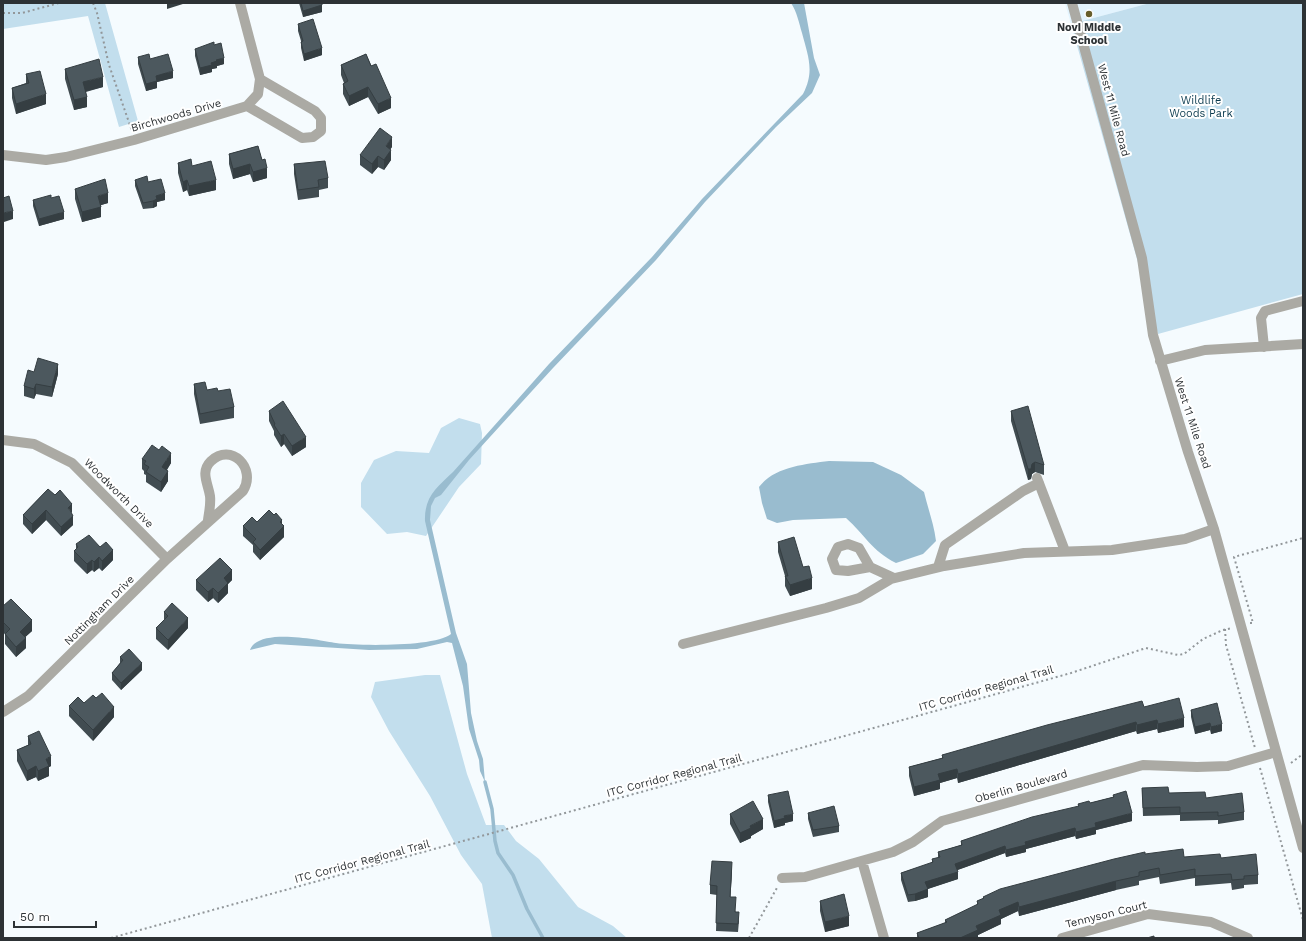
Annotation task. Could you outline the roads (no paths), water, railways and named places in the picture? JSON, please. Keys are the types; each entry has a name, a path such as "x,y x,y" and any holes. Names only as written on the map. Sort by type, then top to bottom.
{"street":[{"path":"240,3 260,79 258,94 247,106 302,138 313,137 321,131 321,118 315,111 260,79"},
{"name":"West 11 Mile Road","path":"1072,3 1142,258 1147,302 1153,335 1160,361 1214,529 1303,848"},
{"name":"Birchwoods Drive","path":"3,155 24,159 56,159 134,140 247,106"},
{"path":"1264,347 1261,318 1265,311 1303,301"},
{"path":"1160,361 1205,350 1303,344"},
{"name":"Woodworth Drive","path":"3,440 34,444 72,463 167,559"},
{"name":"Nottingham Drive","path":"3,712 28,696 167,559 208,520 243,491 246,485 247,471 244,464 232,456 218,457 207,467 205,481 210,496 208,520"},
{"path":"938,567 946,545 1038,480 1065,550"},
{"path":"683,644 802,615 859,598 877,586 894,578 938,567 971,560 1024,553 1065,550 1112,550 1185,538 1214,529"},
{"path":"870,567 894,578"},
{"name":"Oberlin Boulevard","path":"782,878 805,877 893,852 913,842 942,821 1143,765 1197,767 1228,766 1276,752"},
{"path":"862,861 884,938"},
{"name":"Tennyson Court","path":"1062,938 1148,914 1211,922 1248,938"}],"waterway":[{"path":"485,782 492,809 495,841 498,853 513,875 527,909 543,938"}],"place":[{"name":"Novi Middle School","path":"1089,14"}],"park label":[{"name":"Wildlife Woods Park","path":"1201,106"}]}
